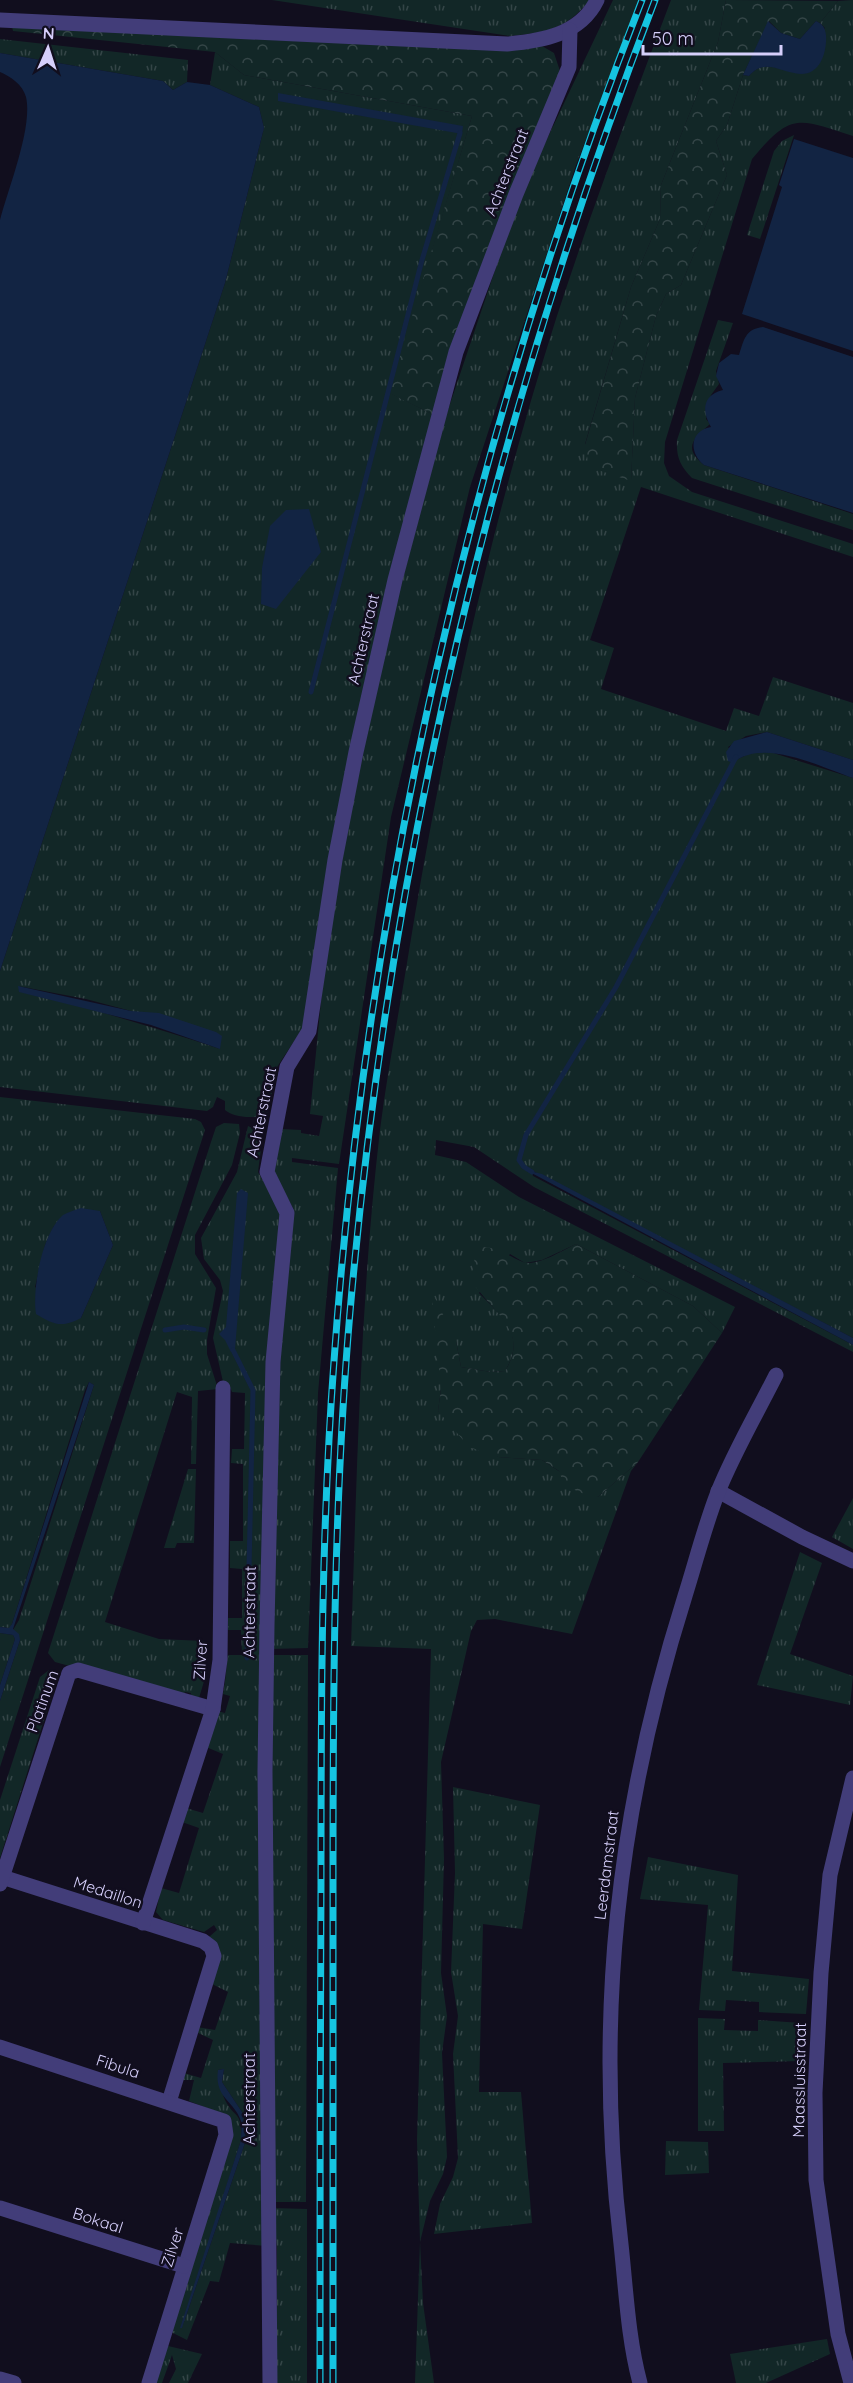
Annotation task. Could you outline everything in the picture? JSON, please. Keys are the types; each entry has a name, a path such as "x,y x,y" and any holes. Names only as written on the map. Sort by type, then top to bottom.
{"street":[{"path":"0,20 507,44 542,40 570,30 597,0"},
{"name":"Achterstraat","path":"270,2383 265,1782 267,1626 273,1362 287,1213 267,1172 286,1067 309,1031 335,860 356,752 398,569 456,352 516,194 569,67 570,30"},
{"name":"Leerdamstraat","path":"640,2383 632,2341 612,2173 609,2035 614,1950 628,1821 647,1729 664,1663 718,1491 776,1375"},
{"name":"Zilver","path":"143,1923 213,1709 220,1660 223,1388"},
{"path":"718,1491 802,1537 853,1561"},
{"name":"Platinum","path":"1,1880 69,1673 78,1670 213,1709"},
{"name":"Maassluisstraat","path":"851,2383 838,2334 816,2181 815,2093 820,1973 830,1875 853,1778"},
{"name":"Medaillon","path":"1,1880 203,1941 211,1947 214,1956 169,2102"},
{"name":"Fibula","path":"0,2047 224,2121"},
{"name":"Zilver","path":"149,2383 226,2135 224,2121"},
{"name":"Bokaal","path":"0,2208 184,2266"},
{"path":"0,2379 14,2383"}],"green space":[{"path":"272,0 590,0 564,24 545,31 510,36"},
{"path":"613,0 640,0 576,165 470,487 391,817 339,1164 292,1158 292,1162 338,1168 318,1393 308,1648 270,1649 276,1392 293,1208 273,1171 281,1129 301,1130 301,1133 319,1136 323,1116 310,1114 329,920 384,649 446,416 520,196"},
{"path":"671,0 726,0 718,42 661,185 660,219 631,287 585,444 631,480 635,398 656,316 666,294 681,285 727,175 716,141 727,125 743,75 749,76 765,66 784,69 825,28 820,23 838,1 853,0 853,136 820,125 796,123 777,133 752,159 665,442 664,463 669,476 692,492 853,544 853,557 641,487 590,640 614,648 601,689 726,731 734,708 759,716 773,677 853,703 853,760 767,732 746,736 728,747 738,759 755,751 770,752 853,778 853,1338 531,1170 533,1176 853,1345 853,1352 534,1187 474,1147 436,1140 435,1155 466,1162 519,1197 735,1307 722,1333 693,1306 576,1244 542,1260 525,1263 510,1254 479,1293 504,1319 513,1338 514,1348 505,1371 491,1372 461,1367 456,1341 441,1389 438,1411 498,1457 542,1460 598,1497 638,1462 631,1471 572,1634 495,1619 477,1620 471,1631 441,1762 444,1859 441,1973 447,2016 442,2053 447,2157 443,2174 430,2201 420,2242 417,2140 431,1649 351,1646 360,1388 373,1194 386,1088 436,800 469,638 509,478 532,398 583,238"},
{"path":"726,0 838,1 820,23 816,21 800,39 781,33 769,21 743,75 727,125 716,141 727,175 681,285 666,294 656,316 635,398 631,481 589,467 585,445 631,287 660,219 661,185 718,42"},
{"path":"12,26 542,46 554,53 561,74 436,416 389,393 472,116 244,75 215,52 13,31"},
{"path":"0,39 188,60 187,82 173,90 163,81 0,53"},
{"path":"215,52 244,75 472,116 390,393 436,416 408,515 306,1023 277,1067 268,1112 253,1117 229,1113 225,1110 225,1101 217,1097 213,1107 207,1111 0,1087 0,971 225,283 264,128 259,107 210,85","holes":["18,986 86,999 131,1011 220,1049"]},
{"path":"794,135 760,239 747,235 774,151 782,141"},
{"path":"718,320 733,323 716,371 719,384 711,395 706,419 710,424 695,439 693,453 704,465 853,514 853,530 692,478 684,469 678,456 677,440"},
{"path":"0,1097 195,1119 201,1122 205,1130 0,1767 0,1701 20,1640 13,1630 19,1620 94,1385 89,1382 12,1624 10,1628 0,1627","holes":["100,1211 113,1245 81,1318 35,1287 45,1245 54,1226"]},
{"path":"224,1123 239,1124 240,1133 232,1165 195,1235 195,1254 216,1288 207,1340 207,1354 218,1389 198,1391 196,1464 191,1464 192,1397 177,1392 105,1622 159,1639 204,1641 207,1646 205,1678 199,1698 189,1699 191,1693 185,1692 183,1697 55,1662 48,1653 211,1142 216,1127"},
{"path":"248,1126 263,1133 258,1172 283,1215 272,1330 267,2246 230,2243 219,2282 210,2281 187,2340 171,2332 225,2115 189,2101 194,2080 181,2080 184,2073 201,2078 213,2040 196,2032 197,2027 215,2030 228,1992 212,1984 209,1937 217,1930 214,1925 204,1932 163,1920 156,1912 161,1888 179,1893 199,1828 182,1822 186,1808 203,1813 223,1754 206,1747 217,1711 225,1713 230,1696 223,1694 228,1655 242,1655 241,1630 228,1630 228,1618 242,1618 242,1569 230,1568 230,1541 243,1541 243,1464 231,1463 232,1449 244,1449 245,1393 232,1392 230,1387 224,1386 213,1338 223,1291 220,1280 204,1259 201,1238 237,1172","holes":["224,2069 222,2082 242,2112 246,2140 182,2328 241,2140 239,2119 229,2106 222,2089 218,2070"]},
{"path":"576,1244 693,1306 722,1333 638,1462 598,1497 578,1492 563,1482 559,1471 542,1460 498,1457 470,1448 438,1411 441,1389 431,1290 456,1341 461,1367 491,1372 505,1371 512,1357 511,1333 505,1322 471,1280 475,1257 483,1247 529,1263 550,1257"},
{"path":"188,1469 196,1469 194,1543 177,1543 175,1548 164,1548"},
{"path":"853,1498 853,1549 832,1537"},
{"path":"800,1552 822,1563 790,1654 853,1676 850,1705 757,1685"},
{"path":"0,1633 13,1635 15,1639 0,1685"},
{"path":"270,1655 308,1655 306,2202 272,2202"},
{"path":"49,1670 58,1676 0,1858 0,1800 40,1677"},
{"path":"453,1787 540,1805 522,1929 483,1924 479,2092 521,2092 532,2223 434,2234 440,2204 453,2177 458,2158 453,2054 458,2016 451,1972 455,1873"},
{"path":"648,1857 738,1875 732,1971 809,1979 806,2014 759,2012 759,2002 726,2000 725,2011 699,2010 708,1905 640,1899"},
{"path":"698,2018 725,2019 724,2030 758,2031 758,2020 801,2023 801,2061 723,2063 724,2131 698,2131"},
{"path":"666,2141 708,2142 709,2173 665,2175"},
{"path":"272,2208 307,2209 307,2383 277,2383 277,2248"},
{"path":"420,2242 423,2303 434,2383 415,2383"},
{"path":"827,2339 830,2354 766,2383 736,2383 730,2354"},
{"path":"168,2346 202,2354 188,2383 169,2383 176,2369 172,2355 162,2383 154,2383"}],"water":[{"path":"768,21 781,33 800,39 816,21 822,25 826,33 826,41 824,54 818,66 808,73 801,74 767,67 755,70 749,76 743,75"},
{"path":"0,53 163,81 173,90 187,82 210,85 259,107 264,128 225,283 0,971 0,220 19,158 27,110 26,97 22,89 0,72"},
{"path":"278,93 463,126 462,134 278,101"},
{"path":"794,139 853,158 853,351 742,314 782,187 779,185"},
{"path":"763,327 853,357 853,513 704,465 696,455 695,438 704,429 711,427 705,409 708,399 716,392 723,390 716,376 719,363 731,354 739,355 749,333"},
{"path":"309,509 321,552 276,609 261,604 262,568 270,526 286,510"},
{"path":"767,732 853,760 853,778 775,753 745,756 733,763 728,761 726,752 734,741"},
{"path":"18,986 131,1011 159,1013 216,1032 222,1036 220,1049 151,1025 19,992"},
{"path":"526,1170 542,1174 853,1338 853,1345"},
{"path":"241,1189 248,1193 235,1349 231,1352 219,1334 226,1327 237,1193"},
{"path":"81,1208 100,1211 113,1245 81,1318 58,1324 36,1314 37,1276 44,1248 56,1223 63,1215"},
{"path":"89,1382 94,1385 13,1629 19,1634 20,1640 0,1701 0,1685 15,1639 13,1635 0,1633 0,1627 9,1628 12,1624"},
{"path":"224,2069 222,2082 242,2112 246,2140 182,2328 180,2328 241,2140 241,2121 219,2087 218,2070"}],"waterway":[{"path":"311,692 422,260 460,133"},
{"path":"532,1172 519,1160 526,1135 616,987 736,757"},
{"path":"165,1330 184,1327 204,1330"},
{"path":"233,1350 253,1390 247,1658"}],"railway":[{"path":"320,2383 321,1753 326,1492 334,1361 350,1187 372,1013 401,840 437,668 479,498 527,330 581,164 642,0"},
{"path":"333,2383 334,1662 345,1382 368,1144 391,976 421,810 456,645 498,481 544,319 597,159 655,0"}]}
